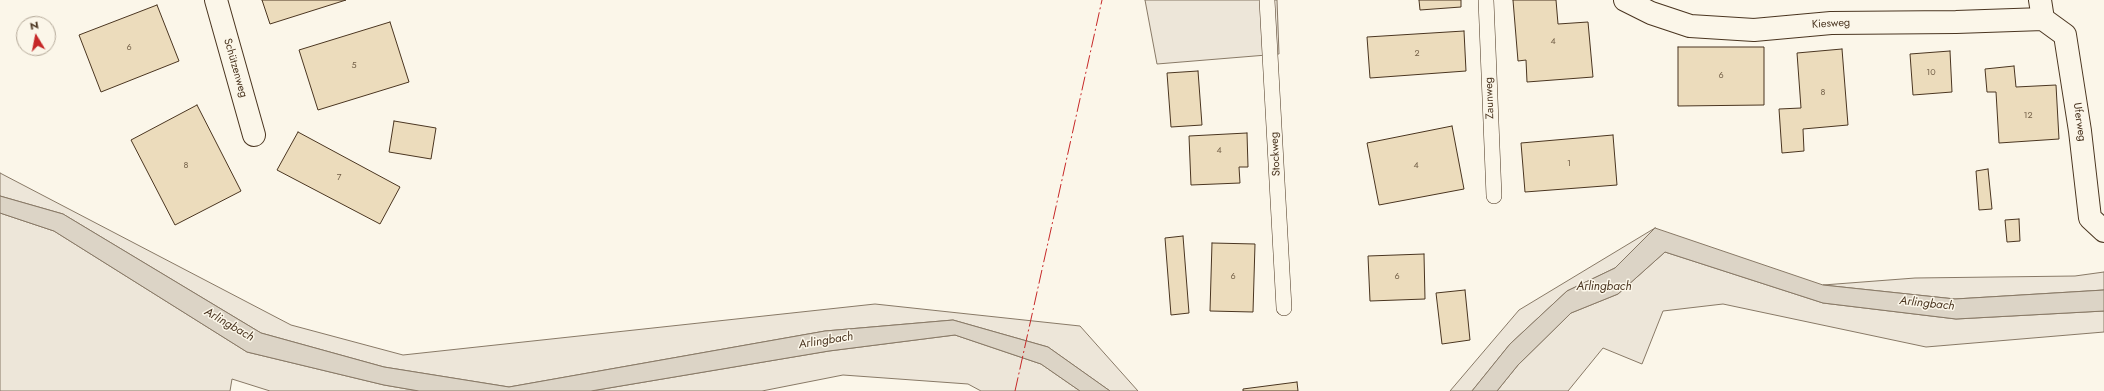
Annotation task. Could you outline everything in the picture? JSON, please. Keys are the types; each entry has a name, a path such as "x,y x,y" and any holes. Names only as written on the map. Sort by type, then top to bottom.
{"street":[{"name":"Schützenweg","path":"216,0 254,135"},
{"name":"Kiesweg","path":"1625,0 1651,13 1690,26 1754,30 1831,24 1956,22 2041,9"},
{"name":"Uferweg","path":"2041,9 2065,35 2080,131 2090,218 2104,231"}],"lane":[{"name":"Stockweg","path":"1267,0 1284,308"},
{"name":"Zaunweg","path":"1486,0 1494,196"}],"shaded area":[{"path":"1145,0 1277,0 1279,54 1157,64"},
{"path":"0,173 291,325 403,355 875,304 1080,326 1138,391 1110,391 1048,347 953,320 825,331 509,387 384,367 261,333 63,214 0,196"},
{"path":"0,213 54,231 247,352 384,385 419,391 270,391 232,379 230,391 0,391"},
{"path":"1655,228 1615,268 1567,291 1510,344 1472,391 1450,391 1519,310"},
{"path":"1665,252 1823,303 1956,319 2104,311 2104,332 1926,347 1723,304 1663,311 1642,364 1603,348 1568,391 1497,391 1518,365 1571,313 1618,294"},
{"path":"2104,272 2104,290 1955,299 1823,285 1915,278 2075,276"},
{"path":"955,335 1041,364 1080,391 981,391 968,384 843,375 762,391 591,391 829,351"}],"water":[{"name":"Arlingbach","path":"0,196 63,214 261,333 384,367 509,387 825,331 953,320 1048,347 1110,391 1080,391 1041,364 955,335 829,351 591,391 419,391 384,385 247,352 54,231 0,213"},
{"name":"Arlingbach","path":"1655,228 1823,285 1955,299 2104,290 2104,311 1956,319 1823,303 1665,252 1618,294 1571,313 1518,365 1497,391 1472,391 1510,344 1567,291 1615,268"}],"building":[{"path":"262,0 346,0 270,24"},
{"path":"1419,0 1461,0 1461,7 1420,10"},
{"path":"1513,0 1556,0 1558,24 1588,22 1593,77 1527,82 1526,60 1518,61"},
{"path":"157,5 179,61 101,92 79,35"},
{"path":"390,22 409,82 318,110 299,50"},
{"path":"1464,31 1466,71 1370,78 1367,37"},
{"path":"1678,47 1764,47 1764,105 1678,106"},
{"path":"1842,49 1848,125 1803,129 1804,151 1782,153 1779,109 1801,108 1797,53"},
{"path":"1950,51 1952,92 1913,95 1910,54"},
{"path":"2014,66 2016,87 2056,85 2059,139 1999,143 1996,92 1987,92 1985,69"},
{"path":"1198,71 1202,125 1171,127 1167,73"},
{"path":"197,105 241,191 175,225 131,140"},
{"path":"394,121 436,128 431,159 389,152"},
{"path":"1452,126 1464,189 1379,205 1367,143"},
{"path":"298,132 400,187 380,224 277,170"},
{"path":"1247,133 1248,167 1239,167 1240,183 1191,185 1189,136"},
{"path":"1613,135 1617,185 1525,192 1521,143"},
{"path":"1988,169 1992,209 1979,210 1976,171"},
{"path":"2019,219 2020,241 2007,242 2005,220"},
{"path":"1183,236 1189,313 1171,315 1165,238"},
{"path":"1212,243 1255,244 1253,312 1210,311"},
{"path":"1424,254 1425,299 1370,301 1368,256"},
{"path":"1465,290 1470,340 1442,344 1436,293"},
{"path":"1297,382 1298,391 1243,391 1243,389"}],"power":[{"path":"1015,391 1102,0"}]}
